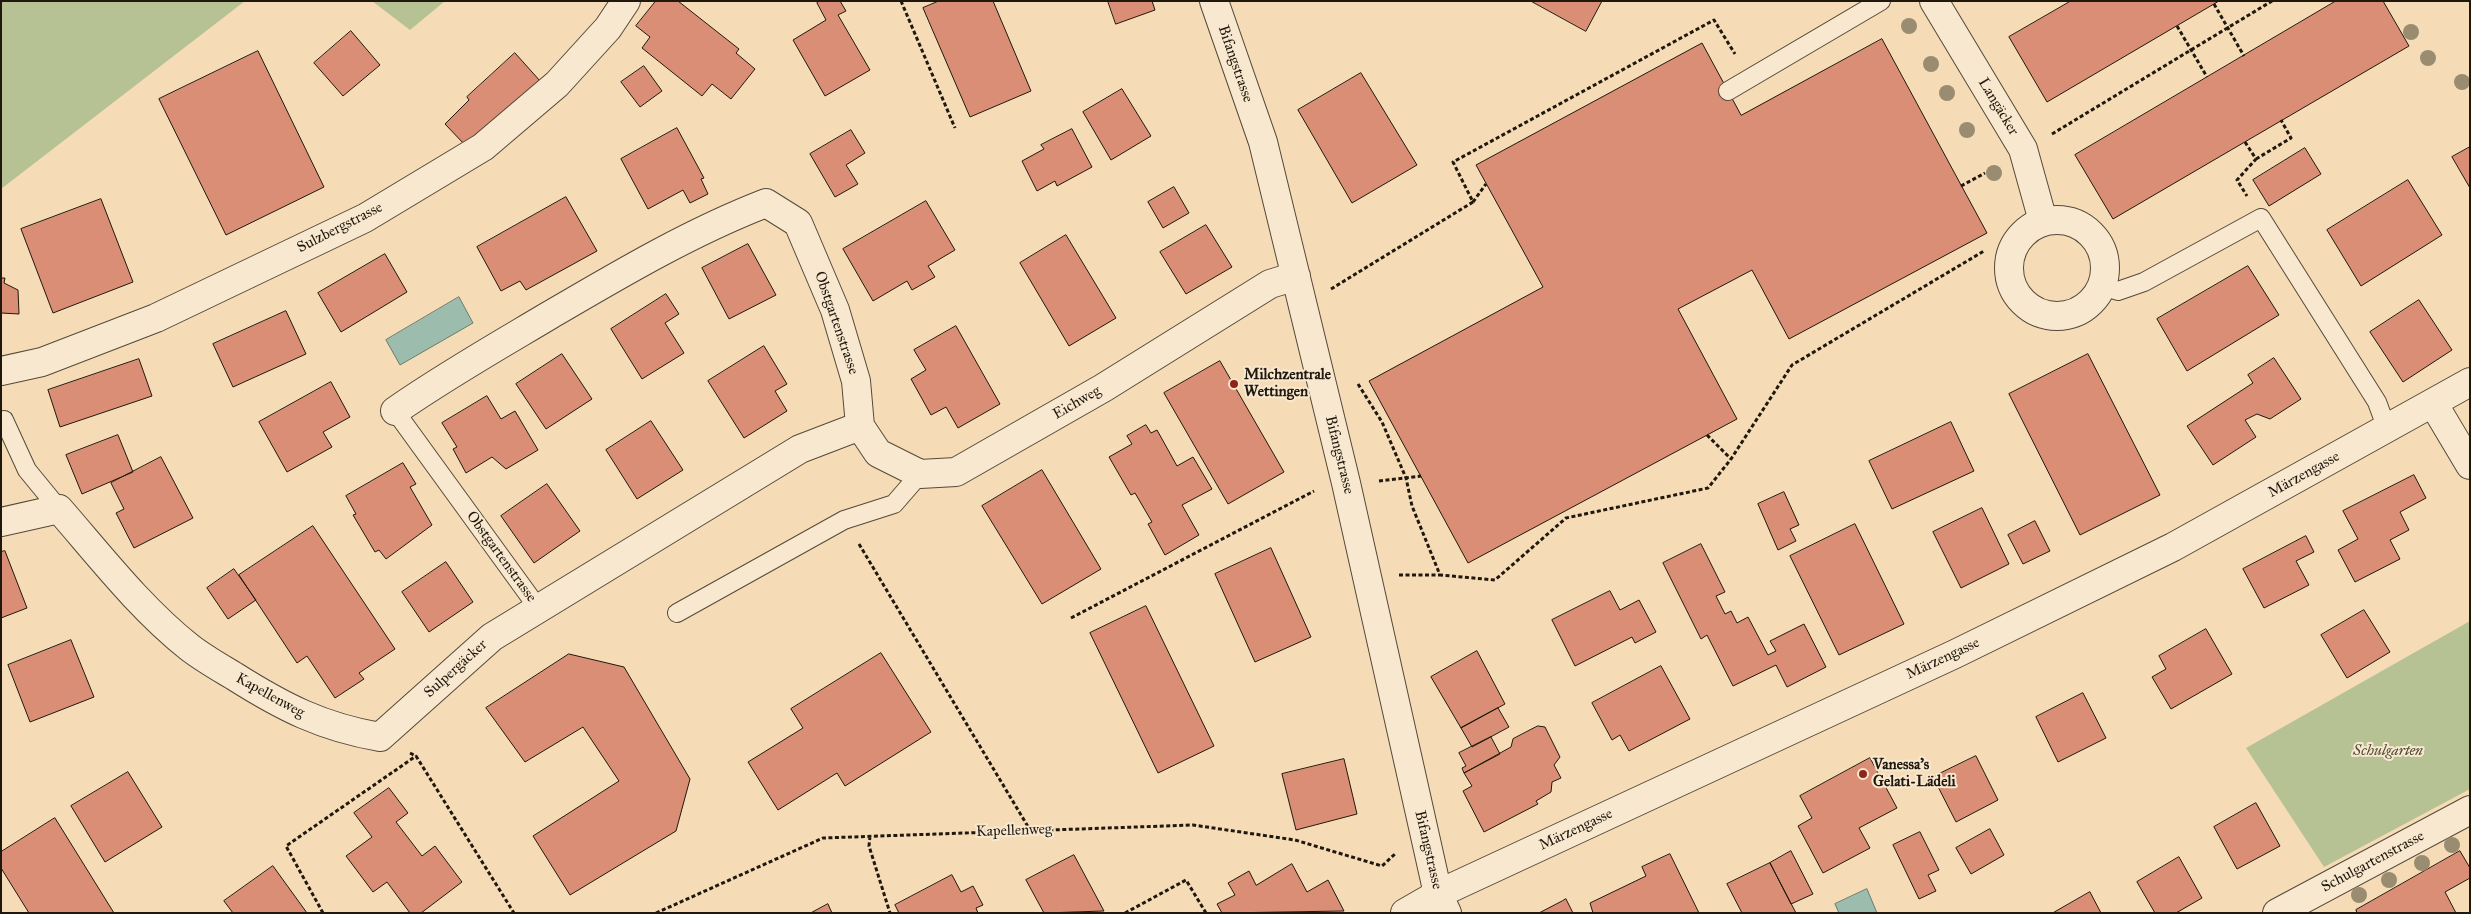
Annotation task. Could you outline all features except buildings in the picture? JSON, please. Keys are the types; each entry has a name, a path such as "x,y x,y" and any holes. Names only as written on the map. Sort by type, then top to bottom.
{"street":[{"name":"Sulzbergstrasse","path":"1,371 42,362 156,318 365,218 483,147 557,84 608,28 626,1"},
{"name":"Bifangstrasse","path":"1214,1 1263,142 1346,483 1443,904"},
{"name":"Langäcker","path":"1934,1 2023,149 2043,221"},
{"name":"Obstgartenstrasse","path":"396,411 444,378 578,299 729,217 766,203 798,223 832,301 856,381 860,426 800,449 538,608"},
{"path":"2057,219 2072,221 2095,238 2103,252 2105,270 2102,286 2093,301 2080,310 2064,316 2047,316 2031,309 2018,298 2011,286 2008,269 2010,252 2016,240 2028,228 2043,221 2057,219"},
{"name":"Eichweg","path":"860,426 878,453 920,474 956,472 1103,388 1270,284 1296,276"},
{"name":"Märzengasse","path":"1405,913 1443,904 2173,547 2470,382"},
{"path":"2433,403 2470,465"},
{"path":"1,522 59,509"},
{"name":"Kapellenweg","path":"59,509 136,598 189,647 264,695 303,716 344,731 380,737"},
{"name":"Sulpergäcker","path":"380,737 492,637 538,608"},
{"name":"Schulgartenstrasse","path":"2276,913 2470,810"}],"lane":[{"path":"1728,91 1881,1"},
{"path":"2102,286 2118,290 2144,282 2260,218 2378,402 2387,429"},
{"name":"Obstgartenstrasse","path":"396,411 538,608"},
{"path":"4,420 27,470 59,509"},
{"path":"677,613 844,520 894,504 920,474"}],"path":[{"path":"901,1 955,128"},
{"path":"2023,149 2097,107 2272,1"},
{"path":"2214,4 2244,56"},
{"path":"1473,202 1453,162 1714,20 1749,78"},
{"path":"2177,26 2207,77"},
{"path":"2260,218 2237,180 2256,159 2291,138 2281,120"},
{"path":"2245,142 2256,159"},
{"path":"1961,186 1985,173"},
{"path":"1324,293 1473,202 1486,184"},
{"path":"1397,575 1440,575 1496,580 1566,518 1708,488 1731,459 1792,365 1984,252"},
{"path":"1354,380 1382,422 1406,478 1412,506 1440,575"},
{"path":"1706,435 1731,459"},
{"path":"1381,481 1420,476"},
{"path":"1072,618 1320,488 1346,483"},
{"path":"844,520 1030,830"},
{"path":"380,737 416,756 514,913"},
{"path":"323,913 286,846 416,756"},
{"name":"Kapellenweg","path":"656,913 823,838 1193,824 1295,840 1382,866"},
{"path":"870,836 869,846 890,913"},
{"path":"1125,913 1186,880 1206,913"}],"green space":[{"path":"1,1 245,1 1,189"},
{"path":"372,1 445,1 410,30"},
{"name":"Schulgarten","path":"2470,621 2470,789 2324,867 2246,748"}],"shaded area":[{"path":"459,297 473,323 400,365 386,340"},
{"path":"1867,889 1877,913 1839,913 1835,904"}],"place":[{"name":"Milchzentrale Wettingen","path":"1234,384"},
{"name":"Vanessa's Gelati-Lädeli","path":"1863,774"}]}
